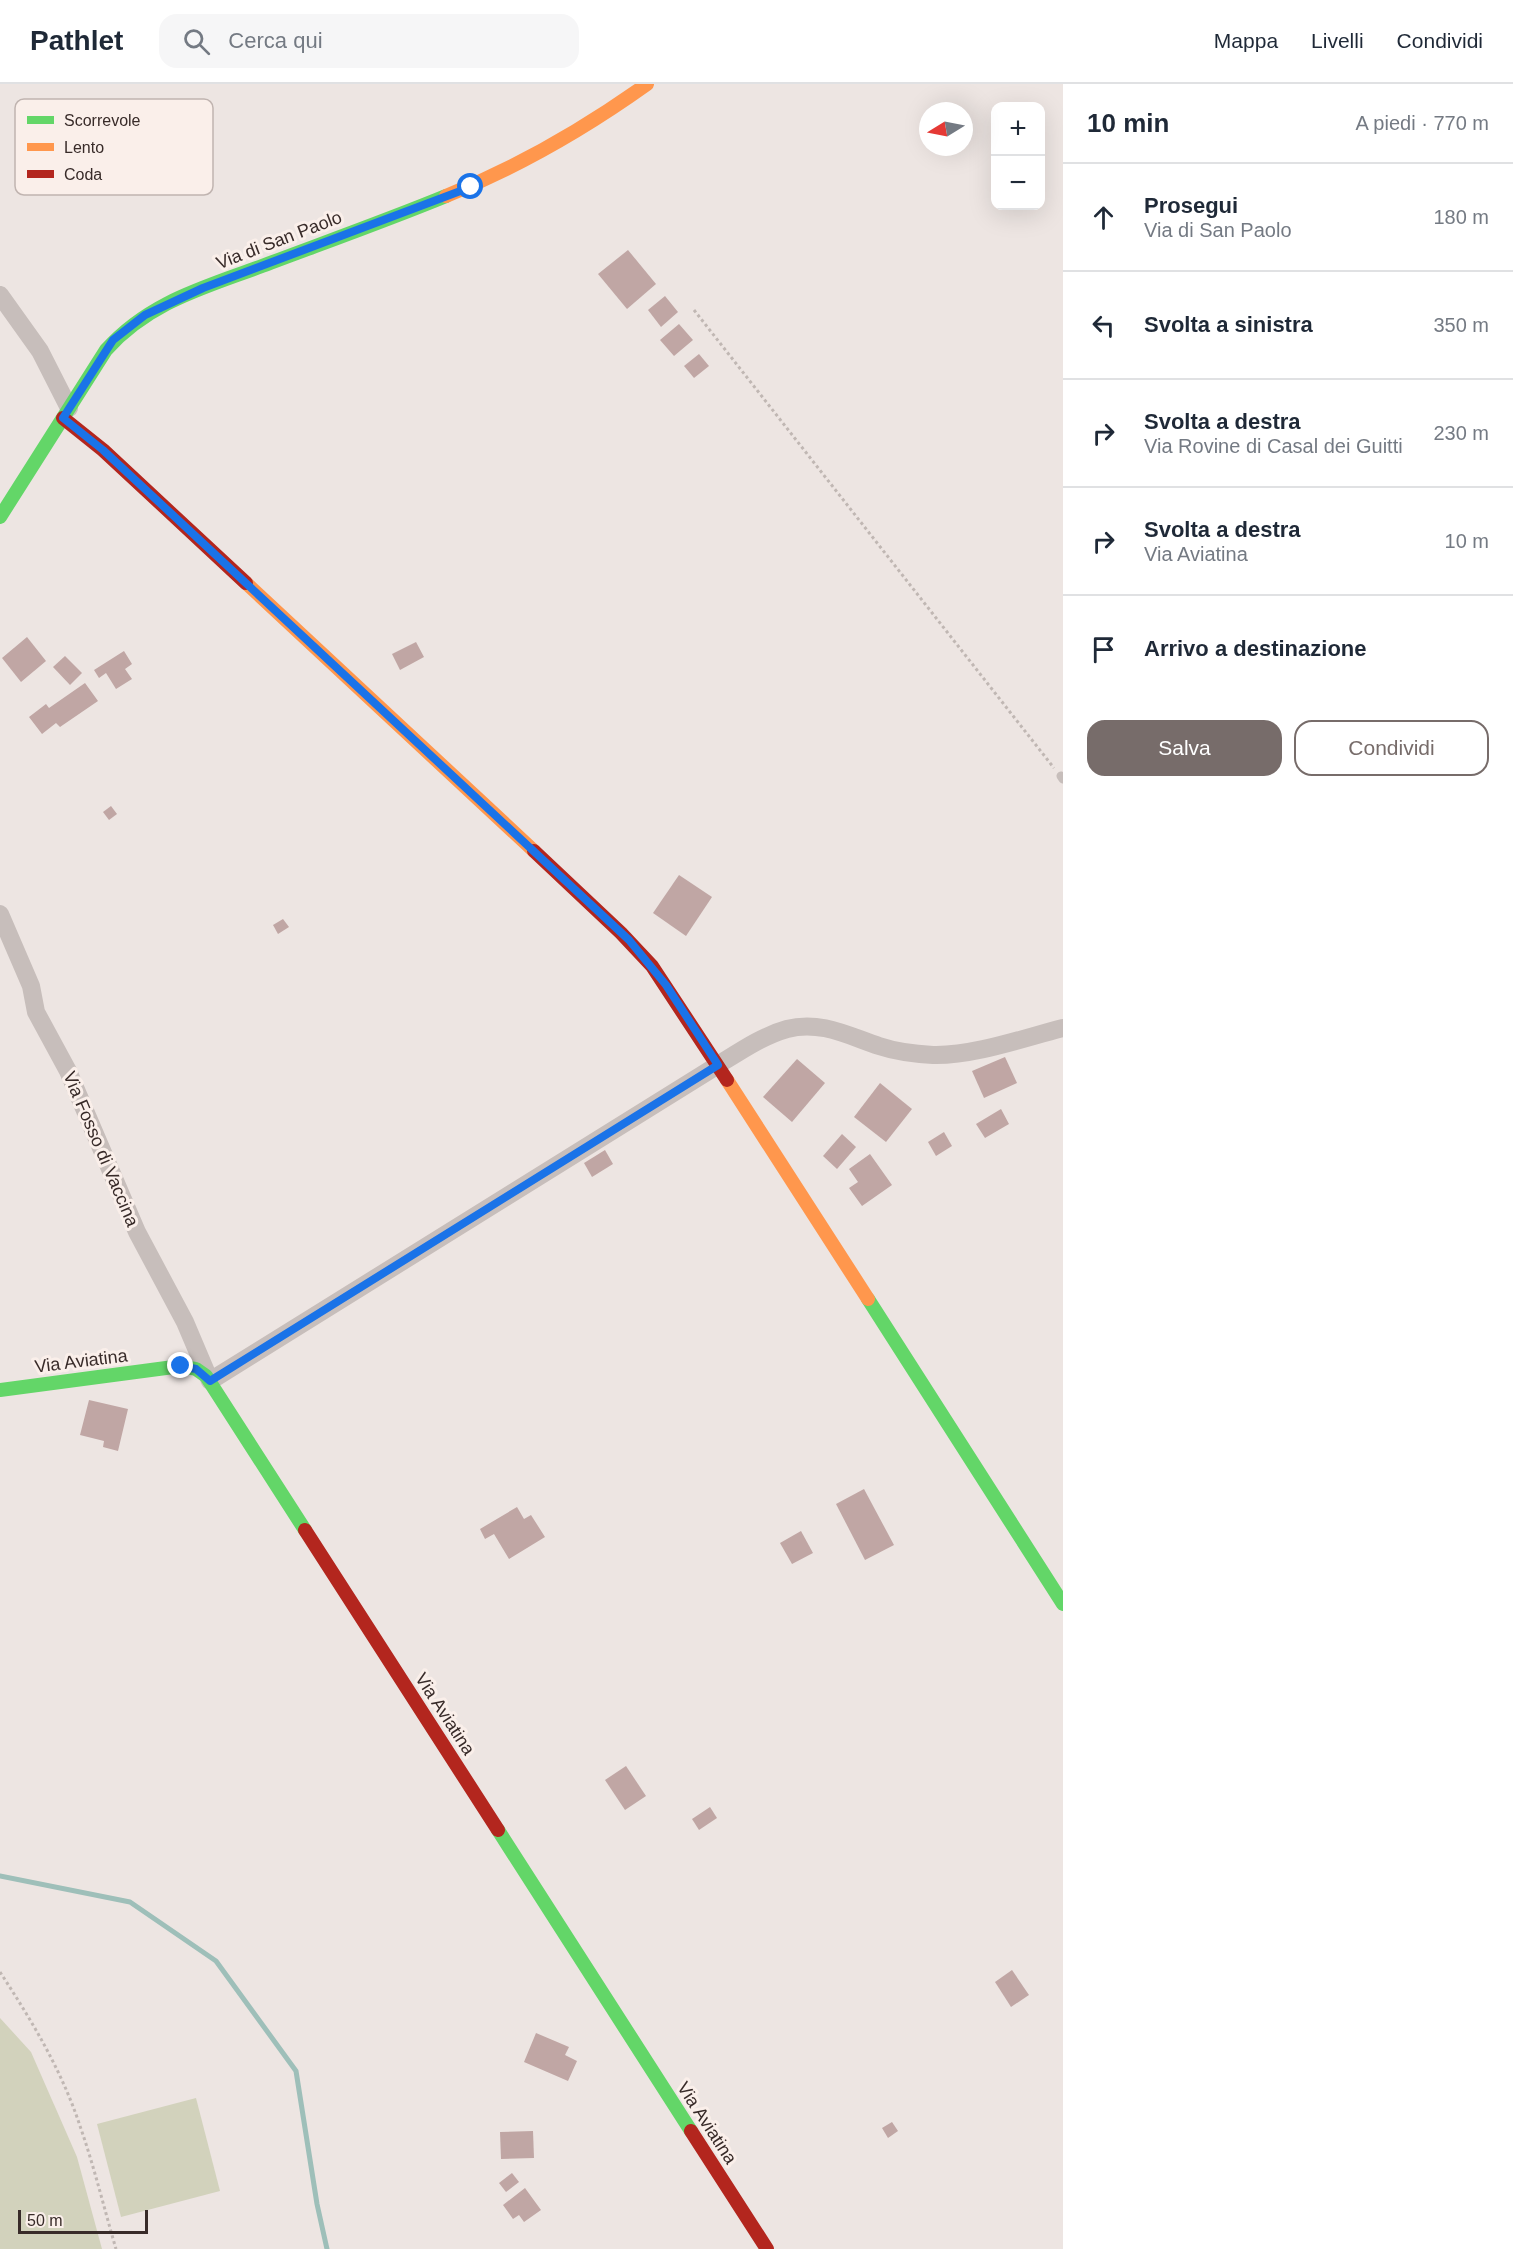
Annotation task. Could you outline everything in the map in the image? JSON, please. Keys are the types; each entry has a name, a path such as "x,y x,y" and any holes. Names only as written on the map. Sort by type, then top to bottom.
{"street":[{"name":"Via di San Paolo","path":"0,518 113,340 150,312 203,288 440,200 493,177 566,139 647,84"},
{"path":"0,295 40,351 66,413 629,940 666,985 1063,1604"},
{"name":"Via Fosso di Vaccina","path":"0,914 31,986 36,1012 68,1071 137,1232 185,1322 210,1381"},
{"path":"210,1381 718,1065 771,1035 798,1027 813,1026 831,1029 881,1047 937,1055 969,1052 1063,1028"},
{"name":"Via Aviatina","path":"0,1390 181,1366 196,1369 210,1381 767,2249"}],"path":[{"path":"694,310 1062,778"},
{"path":"0,1972 26,2011 57,2069 80,2125 116,2249"}],"green space":[{"path":"0,2018 31,2052 77,2157 102,2249 0,2249"},
{"path":"196,2098 220,2191 121,2217 97,2124"}],"building":[{"path":"628,250 656,284 627,309 598,274"},
{"path":"665,296 678,312 661,327 648,310"},
{"path":"679,324 693,340 674,356 660,340"},
{"path":"699,354 709,366 694,378 684,366"},
{"path":"27,637 46,661 21,682 2,658"},
{"path":"416,642 424,657 400,670 392,654"},
{"path":"124,651 132,664 125,669 132,679 116,689 106,673 99,678 94,670"},
{"path":"65,656 82,673 70,685 53,667"},
{"path":"85,683 98,701 60,727 56,723 42,734 29,717 46,704 49,708"},
{"path":"111,806 117,814 109,820 103,812"},
{"path":"679,875 712,897 686,936 653,913"},
{"path":"283,919 289,927 278,934 273,925"},
{"path":"1005,1057 1017,1083 984,1098 972,1071"},
{"path":"797,1059 825,1083 792,1122 763,1097"},
{"path":"880,1083 912,1109 886,1142 854,1117"},
{"path":"1001,1109 1009,1124 985,1138 976,1124"},
{"path":"944,1132 952,1146 936,1156 928,1142"},
{"path":"842,1134 856,1147 837,1169 823,1156"},
{"path":"605,1150 613,1164 592,1177 584,1163"},
{"path":"870,1154 892,1185 862,1206 849,1188 858,1182 849,1169"},
{"path":"89,1400 128,1409 118,1451 103,1447 104,1441 80,1435"},
{"path":"864,1489 894,1545 865,1560 836,1504"},
{"path":"517,1507 524,1519 531,1515 545,1537 509,1559 494,1534 485,1539 480,1529"},
{"path":"801,1531 813,1553 792,1564 780,1543"},
{"path":"626,1766 646,1796 625,1810 605,1780"},
{"path":"710,1807 717,1818 699,1830 692,1819"},
{"path":"1012,1970 1029,1995 1011,2007 995,1982"},
{"path":"536,2033 569,2047 565,2055 577,2061 568,2081 524,2062"},
{"path":"892,2122 898,2131 888,2138 882,2128"},
{"path":"533,2131 534,2158 501,2159 500,2132"},
{"path":"512,2173 519,2182 506,2192 499,2183"},
{"path":"525,2188 541,2210 524,2222 519,2215 513,2219 503,2205"}],"waterway":[{"path":"0,1876 130,1902 216,1961 296,2071 317,2204 327,2249"}],"traffic: fast":[{"path":"0,517 106,350 140,320 178,298 446,196"},
{"path":"868,1299 1063,1604"},
{"path":"0,1390 181,1366 196,1369 206,1376 305,1530"},
{"path":"498,1830 691,2131"}],"traffic: slow":[{"path":"446,196 499,173 550,146 647,84"},
{"path":"246,583 534,851"},
{"path":"727,1080 868,1299"}],"traffic: jam":[{"path":"63,418 103,450 246,583"},
{"path":"534,851 621,933 652,966 727,1080"},
{"path":"305,1530 498,1830"},
{"path":"691,2131 767,2249"}],"route":[{"path":"181,1366 196,1369 210,1381 718,1065 666,985 629,940 103,450 63,418 113,340 145,315 203,288 471,187"}]}
